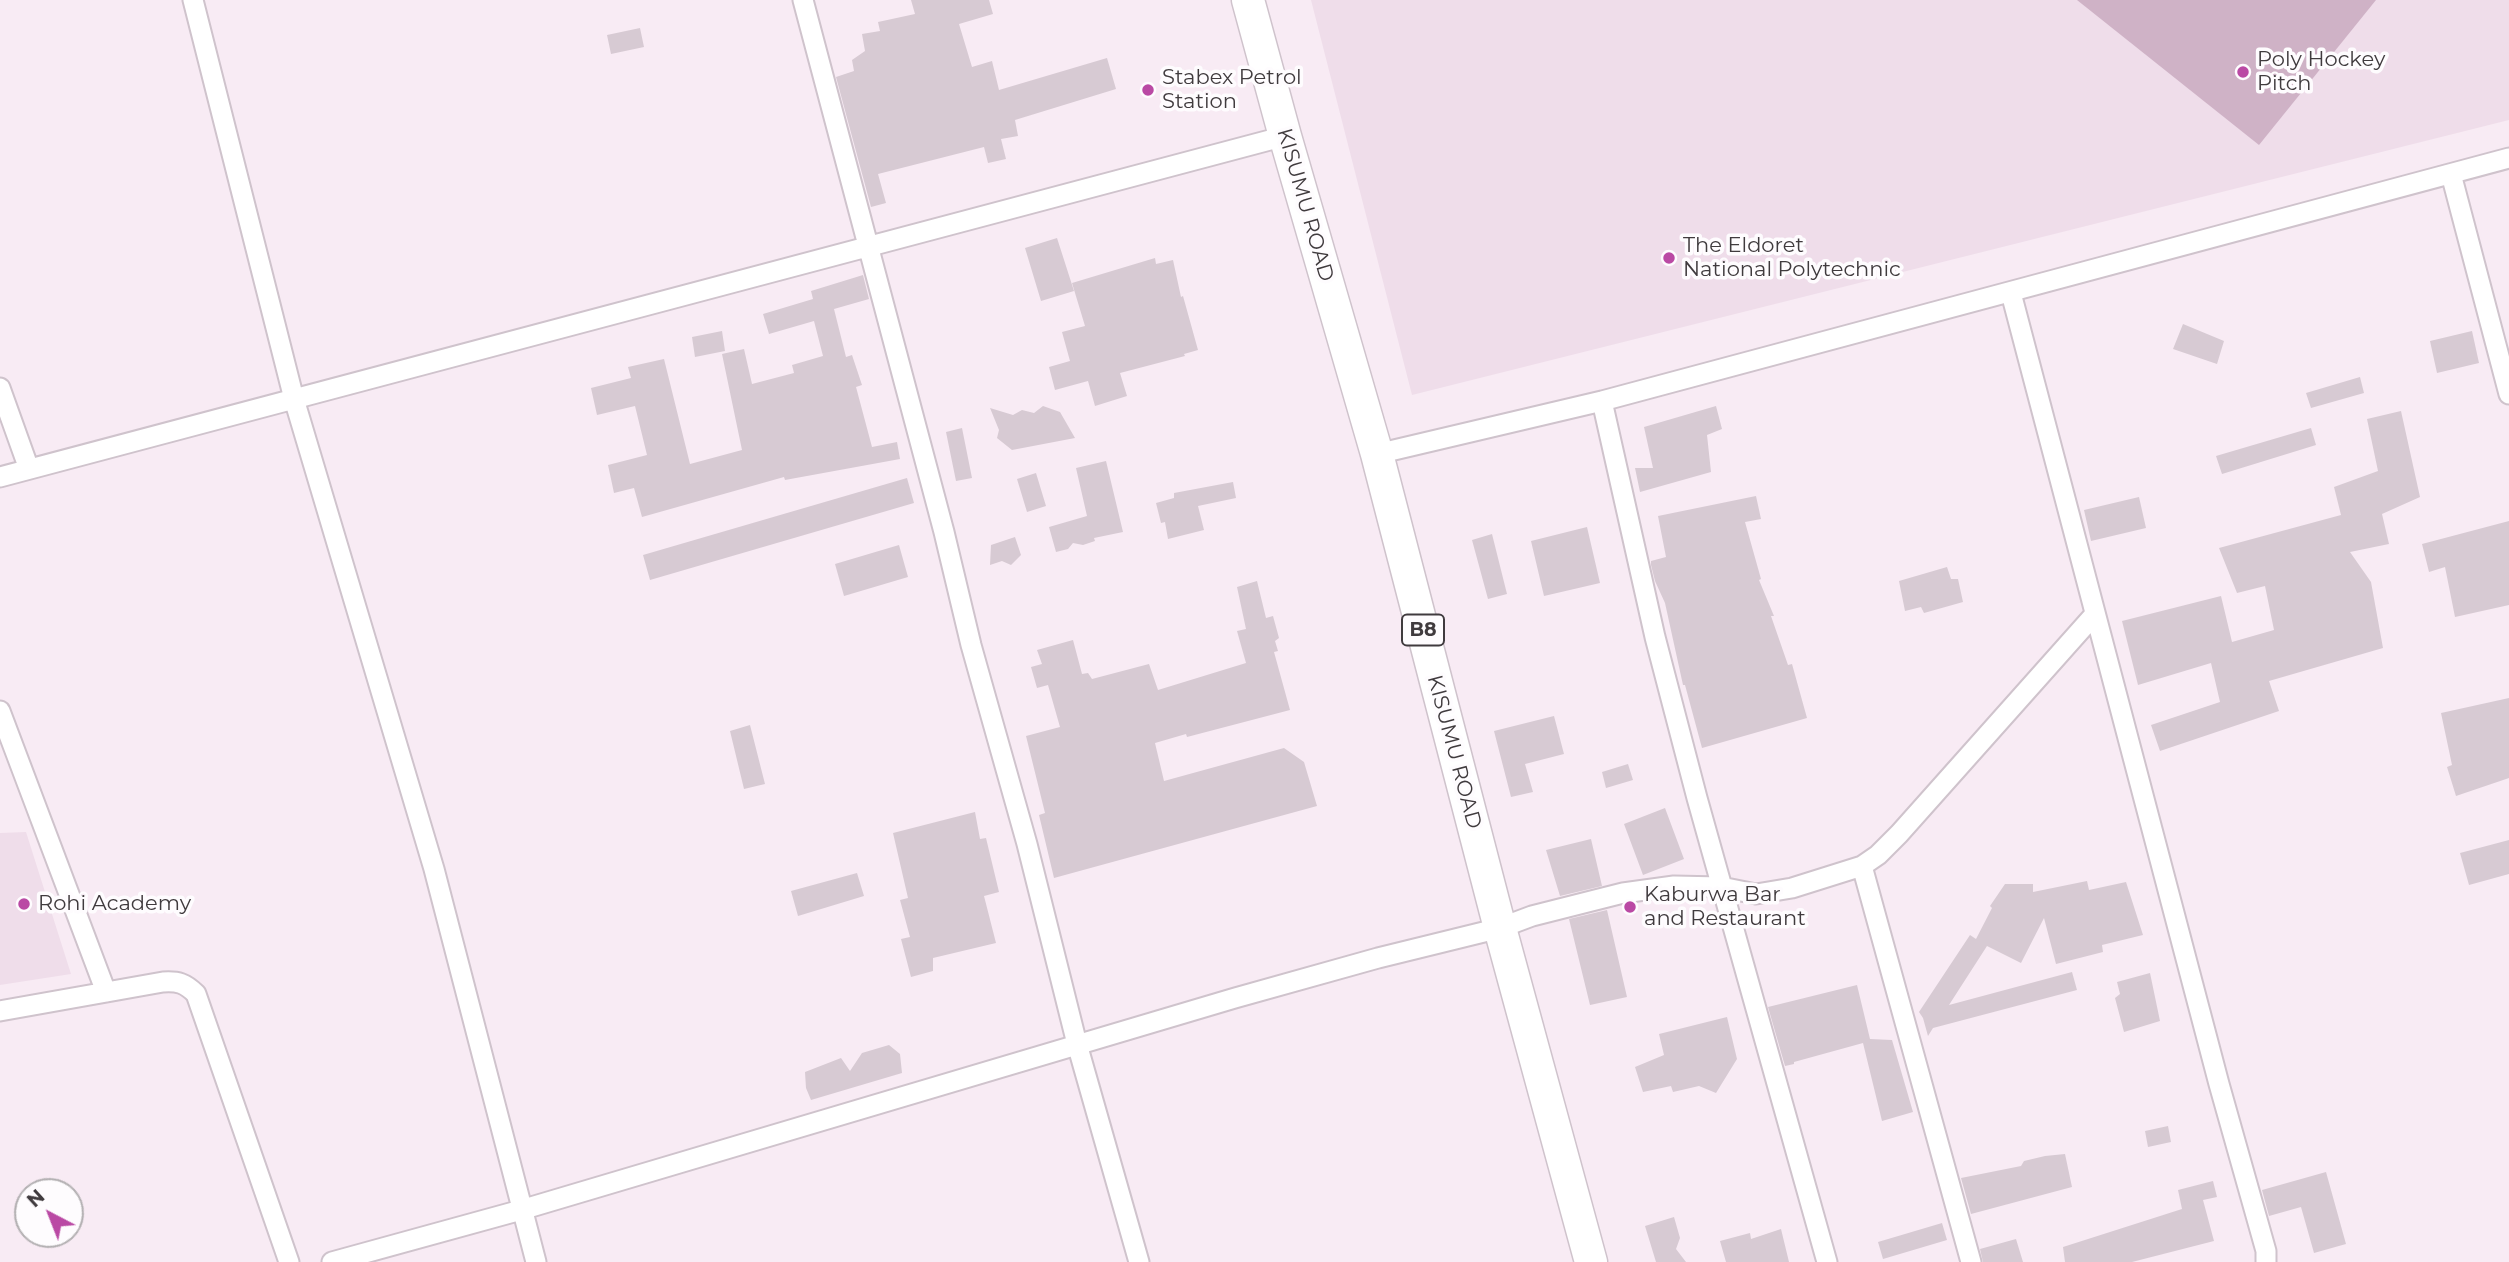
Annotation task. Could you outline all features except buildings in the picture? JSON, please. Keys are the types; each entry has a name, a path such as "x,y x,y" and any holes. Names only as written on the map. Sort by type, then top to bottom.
{"highway":[{"name":"KISUMU ROAD","path":"1248,0 1377,454 1500,928 1591,1262"}],"street":[{"path":"192,0 294,399 434,869 536,1262"},
{"path":"803,0 1077,1044 1139,1262"},
{"path":"0,477 1285,136"},
{"path":"1377,454 1602,401 2509,158"},
{"path":"2451,174 2509,394"},
{"path":"2011,293 2212,1057 2266,1251 2266,1262"},
{"path":"0,388 29,469"},
{"path":"1602,401 1655,637 1721,887 1827,1262"},
{"path":"332,1262 522,1210 1077,1044 1378,958 1500,928 1532,916 1623,893 1674,886 1721,887 1756,894 1775,892 1862,866 1878,855 1899,834 2095,614"},
{"path":"0,710 106,992"},
{"path":"1862,866 1970,1262"},
{"path":"0,1011 177,981 187,985 196,994 289,1262"}],"shaded area":[{"name":"The Eldoret National Polytechnic","path":"1311,0 2509,0 2509,120 1412,395"},
{"name":"Poly Hockey Pitch","path":"2077,0 2376,0 2259,145"},
{"name":"Rohi Academy","path":"26,832 71,974 0,985 0,833"}],"place":[{"name":"Poly Hockey Pitch","path":"2243,72"},
{"name":"Stabex Petrol Station","path":"1148,90"},
{"name":"The Eldoret National Polytechnic","path":"1669,258"},
{"name":"Rohi Academy","path":"24,904"},
{"name":"Kaburwa Bar and Restaurant","path":"1630,907"}]}
